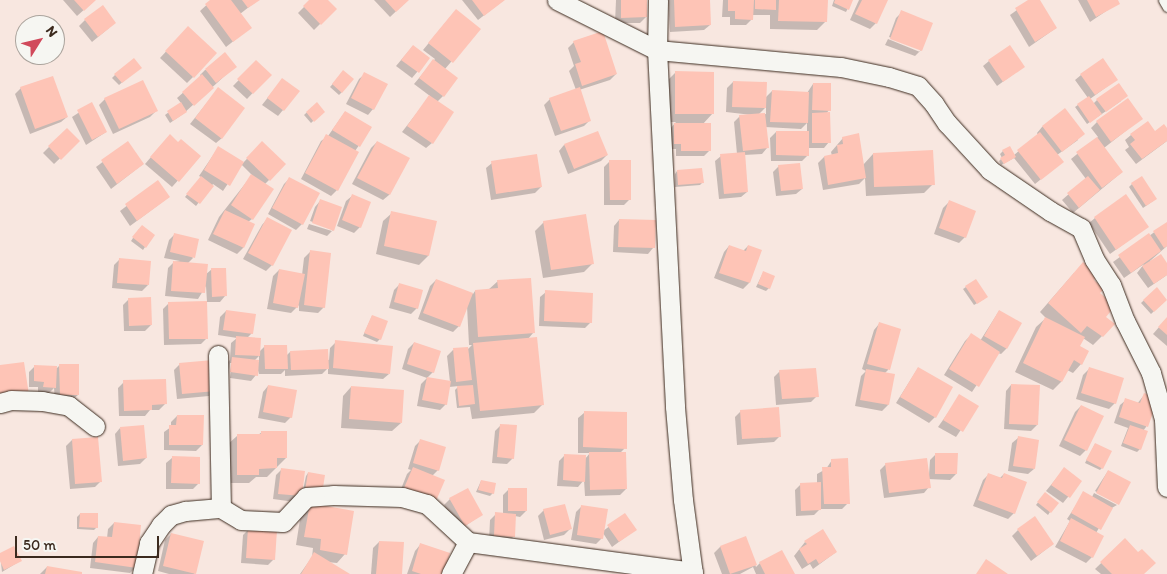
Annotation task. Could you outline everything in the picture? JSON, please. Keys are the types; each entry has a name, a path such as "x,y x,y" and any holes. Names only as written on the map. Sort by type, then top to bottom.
{"street":[{"path":"556,0 657,50 841,67 889,77 918,86 947,123 990,170 1050,211 1081,228 1094,259 1114,291 1125,321 1151,373 1164,419 1167,487"},
{"path":"142,574 149,543 161,525 171,515 185,510 221,508 241,520 283,522 306,497 333,495 402,497 427,504 468,542 693,573 682,500 675,407 657,50 658,0"},
{"path":"218,355 221,508"},
{"path":"0,403 11,400 42,401 69,406 95,426"},
{"path":"451,574 468,542"}],"lane":[{"path":"1163,0 1167,6"}],"building":[{"path":"74,0 96,0 84,11"},
{"path":"210,0 231,0 252,28 233,42 205,4"},
{"path":"242,0 260,0 248,8"},
{"path":"309,0 328,0 337,9 321,25 303,6"},
{"path":"385,0 409,0 396,12"},
{"path":"472,0 505,0 484,16"},
{"path":"621,0 647,0 647,17 621,18"},
{"path":"674,0 710,0 711,25 675,27"},
{"path":"728,0 754,0 753,20 735,19 735,11 728,11"},
{"path":"755,0 776,0 776,10 755,9"},
{"path":"779,0 828,0 827,22 778,21"},
{"path":"835,0 853,0 849,10 834,3"},
{"path":"862,0 888,0 877,24 855,14"},
{"path":"1028,0 1040,0 1057,28 1035,42 1015,8"},
{"path":"1087,0 1118,0 1120,4 1096,17"},
{"path":"103,5 116,23 98,37 84,19"},
{"path":"456,9 481,29 453,63 428,43"},
{"path":"901,10 933,23 922,51 890,39"},
{"path":"188,26 217,53 194,78 165,51"},
{"path":"603,31 617,74 582,86 575,64 581,62 573,41"},
{"path":"413,45 430,58 419,73 401,60"},
{"path":"1010,45 1025,67 1003,82 988,60"},
{"path":"225,52 237,67 216,83 205,69"},
{"path":"134,58 142,68 122,83 114,74"},
{"path":"1103,58 1118,80 1095,95 1080,74"},
{"path":"433,59 458,78 444,97 419,78"},
{"path":"256,60 272,75 253,94 237,79"},
{"path":"343,70 354,79 342,93 332,84"},
{"path":"675,71 714,72 714,114 675,114"},
{"path":"364,72 388,84 374,110 351,98"},
{"path":"202,74 214,88 194,106 182,92"},
{"path":"53,76 68,117 35,129 20,87"},
{"path":"282,78 300,91 284,111 267,98"},
{"path":"143,80 158,111 119,129 104,98"},
{"path":"733,81 767,82 766,108 732,107"},
{"path":"813,83 831,83 831,111 812,110"},
{"path":"1119,83 1128,96 1106,112 1096,99"},
{"path":"218,87 245,108 222,139 195,118"},
{"path":"580,87 591,121 561,131 549,98"},
{"path":"772,90 809,92 808,123 770,122"},
{"path":"429,95 454,112 433,144 407,126"},
{"path":"1089,96 1102,114 1090,123 1077,104"},
{"path":"1128,98 1143,119 1111,142 1096,121"},
{"path":"92,102 107,132 92,140 77,110"},
{"path":"181,102 187,112 173,121 167,111"},
{"path":"317,102 325,112 314,122 306,112"},
{"path":"1065,108 1085,134 1062,152 1042,126"},
{"path":"345,111 372,127 360,147 332,130"},
{"path":"830,112 831,143 812,143 812,113"},
{"path":"765,113 769,148 743,151 739,115"},
{"path":"1148,121 1155,131 1164,124 1167,128 1167,141 1142,159 1130,144 1135,140 1130,134"},
{"path":"674,123 711,123 711,151 681,151 681,144 674,144"},
{"path":"67,128 80,141 61,160 48,146"},
{"path":"598,131 608,155 574,169 564,144"},
{"path":"776,131 809,131 809,156 776,155"},
{"path":"1040,132 1064,162 1041,180 1017,150"},
{"path":"859,133 866,178 828,185 824,156 838,153 837,145 843,144 842,137"},
{"path":"170,134 178,142 181,139 201,156 179,182 150,157"},
{"path":"326,134 359,152 338,191 305,173"},
{"path":"1097,137 1123,172 1102,188 1076,152"},
{"path":"128,141 144,164 117,184 101,160"},
{"path":"262,141 286,164 270,181 246,158"},
{"path":"377,141 410,158 390,195 357,178"},
{"path":"218,146 244,162 230,186 204,170"},
{"path":"1010,146 1016,157 1004,164 1000,158 1005,155 1002,150"},
{"path":"933,150 935,185 874,187 873,153"},
{"path":"745,152 748,192 724,194 720,154"},
{"path":"537,154 542,187 496,194 491,161"},
{"path":"609,160 631,160 631,200 610,200"},
{"path":"800,163 803,189 781,191 778,165"},
{"path":"702,168 704,183 678,185 677,170"},
{"path":"251,174 274,189 253,220 231,205"},
{"path":"201,176 214,186 200,204 186,194"},
{"path":"1088,176 1100,190 1079,208 1067,193"},
{"path":"1142,176 1157,199 1146,206 1131,183"},
{"path":"289,177 320,193 303,225 272,208"},
{"path":"158,180 170,197 137,221 125,204"},
{"path":"352,194 371,202 361,228 342,220"},
{"path":"1126,194 1149,227 1116,250 1094,217"},
{"path":"320,199 342,207 334,231 312,223"},
{"path":"949,200 976,211 966,238 939,228"},
{"path":"225,210 255,224 244,248 213,234"},
{"path":"391,211 437,221 429,256 384,246"},
{"path":"586,214 594,264 551,270 543,221"},
{"path":"267,217 292,230 273,266 248,253"},
{"path":"619,219 656,220 655,248 618,247"},
{"path":"1167,222 1167,246 1164,248 1153,231"},
{"path":"142,225 155,235 146,248 132,237"},
{"path":"174,233 199,239 195,258 170,252"},
{"path":"1149,233 1161,251 1131,273 1118,255"},
{"path":"729,245 746,251 748,245 762,250 750,283 719,273"},
{"path":"310,250 331,253 325,308 304,305"},
{"path":"1161,254 1167,263 1167,275 1154,284 1142,266"},
{"path":"119,258 151,261 149,285 117,283"},
{"path":"173,261 208,264 205,293 171,291"},
{"path":"1083,262 1098,275 1094,280 1104,289 1100,293 1115,306 1106,317 1115,324 1103,337 1087,326 1081,333 1048,303"},
{"path":"211,268 226,268 227,296 212,297"},
{"path":"279,269 305,274 298,308 273,303"},
{"path":"763,271 775,276 770,289 758,284"},
{"path":"531,278 535,333 478,337 475,290 498,288 497,280"},
{"path":"436,279 473,293 460,327 423,313"},
{"path":"976,279 988,297 977,304 965,286"},
{"path":"399,283 423,290 418,309 394,302"},
{"path":"1157,287 1167,300 1154,312 1143,300"},
{"path":"545,290 593,293 592,323 544,321"},
{"path":"151,297 152,325 129,326 128,298"},
{"path":"207,301 208,339 169,339 168,302"},
{"path":"226,310 256,314 253,334 223,330"},
{"path":"999,310 1022,323 1007,349 984,336"},
{"path":"372,315 388,321 381,340 364,333"},
{"path":"1045,317 1085,337 1080,346 1089,351 1082,365 1074,360 1062,382 1023,363"},
{"path":"1167,317 1167,335 1158,327"},
{"path":"879,322 901,329 890,370 867,364"},
{"path":"971,333 1000,352 979,387 949,369"},
{"path":"236,336 261,338 260,356 235,355"},
{"path":"537,337 544,405 480,411 473,343"},
{"path":"335,340 393,346 390,374 333,368"},
{"path":"414,342 441,351 434,373 407,364"},
{"path":"264,345 287,345 288,369 265,369"},
{"path":"468,347 472,380 456,382 453,348"},
{"path":"328,349 329,369 291,370 290,351"},
{"path":"232,357 259,360 258,376 230,372"},
{"path":"213,360 216,391 182,394 179,363"},
{"path":"24,362 29,395 0,399 0,365"},
{"path":"59,364 79,364 79,395 60,395"},
{"path":"34,365 57,366 56,388 43,387 44,382 34,381"},
{"path":"918,367 953,387 936,418 900,397"},
{"path":"1089,367 1124,378 1116,404 1081,393"},
{"path":"816,368 819,397 782,399 779,370"},
{"path":"866,369 895,374 889,405 860,400"},
{"path":"427,377 451,381 447,405 422,400"},
{"path":"166,379 167,404 152,405 152,410 124,411 123,380"},
{"path":"1011,384 1040,385 1038,425 1009,424"},
{"path":"268,385 297,390 292,418 263,412"},
{"path":"473,385 475,404 459,406 457,386"},
{"path":"351,386 404,390 402,423 349,419"},
{"path":"1144,393 1158,398 1148,427 1119,417 1125,398 1140,403"},
{"path":"959,394 979,406 963,432 943,420"},
{"path":"1081,405 1104,416 1087,451 1064,440"},
{"path":"779,407 781,437 742,439 740,410"},
{"path":"584,411 627,412 627,449 583,447"},
{"path":"177,415 204,415 203,445 169,445 169,425 176,425"},
{"path":"500,424 517,425 514,459 497,457"},
{"path":"144,425 147,458 123,461 120,427"},
{"path":"1130,425 1148,431 1141,450 1123,443"},
{"path":"261,431 287,431 287,458 277,458 277,468 259,469 259,475 237,475 237,434 261,434"},
{"path":"1018,436 1039,440 1035,469 1013,466"},
{"path":"98,437 102,482 75,484 72,439"},
{"path":"420,439 446,447 439,471 413,463"},
{"path":"1095,443 1112,451 1103,469 1086,460"},
{"path":"589,452 626,452 627,489 590,490"},
{"path":"935,453 958,453 957,474 935,474"},
{"path":"564,454 586,455 585,482 563,480"},
{"path":"172,456 200,457 200,484 171,483"},
{"path":"848,458 850,504 824,504 822,467 831,467 831,459"},
{"path":"927,458 931,488 889,493 885,463"},
{"path":"413,467 445,480 436,501 404,488"},
{"path":"1064,467 1082,481 1070,498 1051,485"},
{"path":"281,468 305,471 302,496 278,494"},
{"path":"1108,470 1131,482 1119,505 1096,493"},
{"path":"308,472 325,475 322,494 305,491"},
{"path":"988,473 1002,478 1004,473 1027,482 1015,514 978,500"},
{"path":"481,480 496,483 494,494 478,490"},
{"path":"821,482 821,510 801,511 800,483"},
{"path":"468,488 483,515 465,526 449,498"},
{"path":"508,488 527,488 527,511 508,511"},
{"path":"1083,491 1113,508 1101,530 1071,513"},
{"path":"1045,492 1059,503 1051,513 1037,502"},
{"path":"310,503 354,511 347,555 320,550 321,539 304,537"},
{"path":"565,504 572,529 550,535 543,509"},
{"path":"581,505 608,509 603,539 577,535"},
{"path":"495,512 516,514 515,537 494,536"},
{"path":"80,513 98,513 98,528 79,527"},
{"path":"625,513 637,530 619,542 607,525"},
{"path":"1035,516 1054,544 1037,556 1017,529"},
{"path":"1071,518 1104,536 1093,558 1060,541"},
{"path":"114,522 141,525 137,568 95,562 98,536 112,537"},
{"path":"248,528 277,530 275,560 246,558"},
{"path":"823,529 837,552 819,564 816,559 808,564 799,549 807,544 804,541"},
{"path":"171,533 204,541 196,574 163,566"},
{"path":"746,536 757,565 730,574 720,546"},
{"path":"1125,538 1138,552 1142,549 1156,563 1144,574 1112,574 1100,562"},
{"path":"379,541 404,542 402,574 376,574"},
{"path":"420,543 450,553 444,574 421,574 412,571"},
{"path":"14,546 22,561 4,570 0,561 0,553"},
{"path":"782,550 795,574 765,574 759,562"},
{"path":"314,552 350,574 301,574"},
{"path":"986,559 1008,574 976,574"},
{"path":"47,566 82,572 82,574 45,574"}]}
